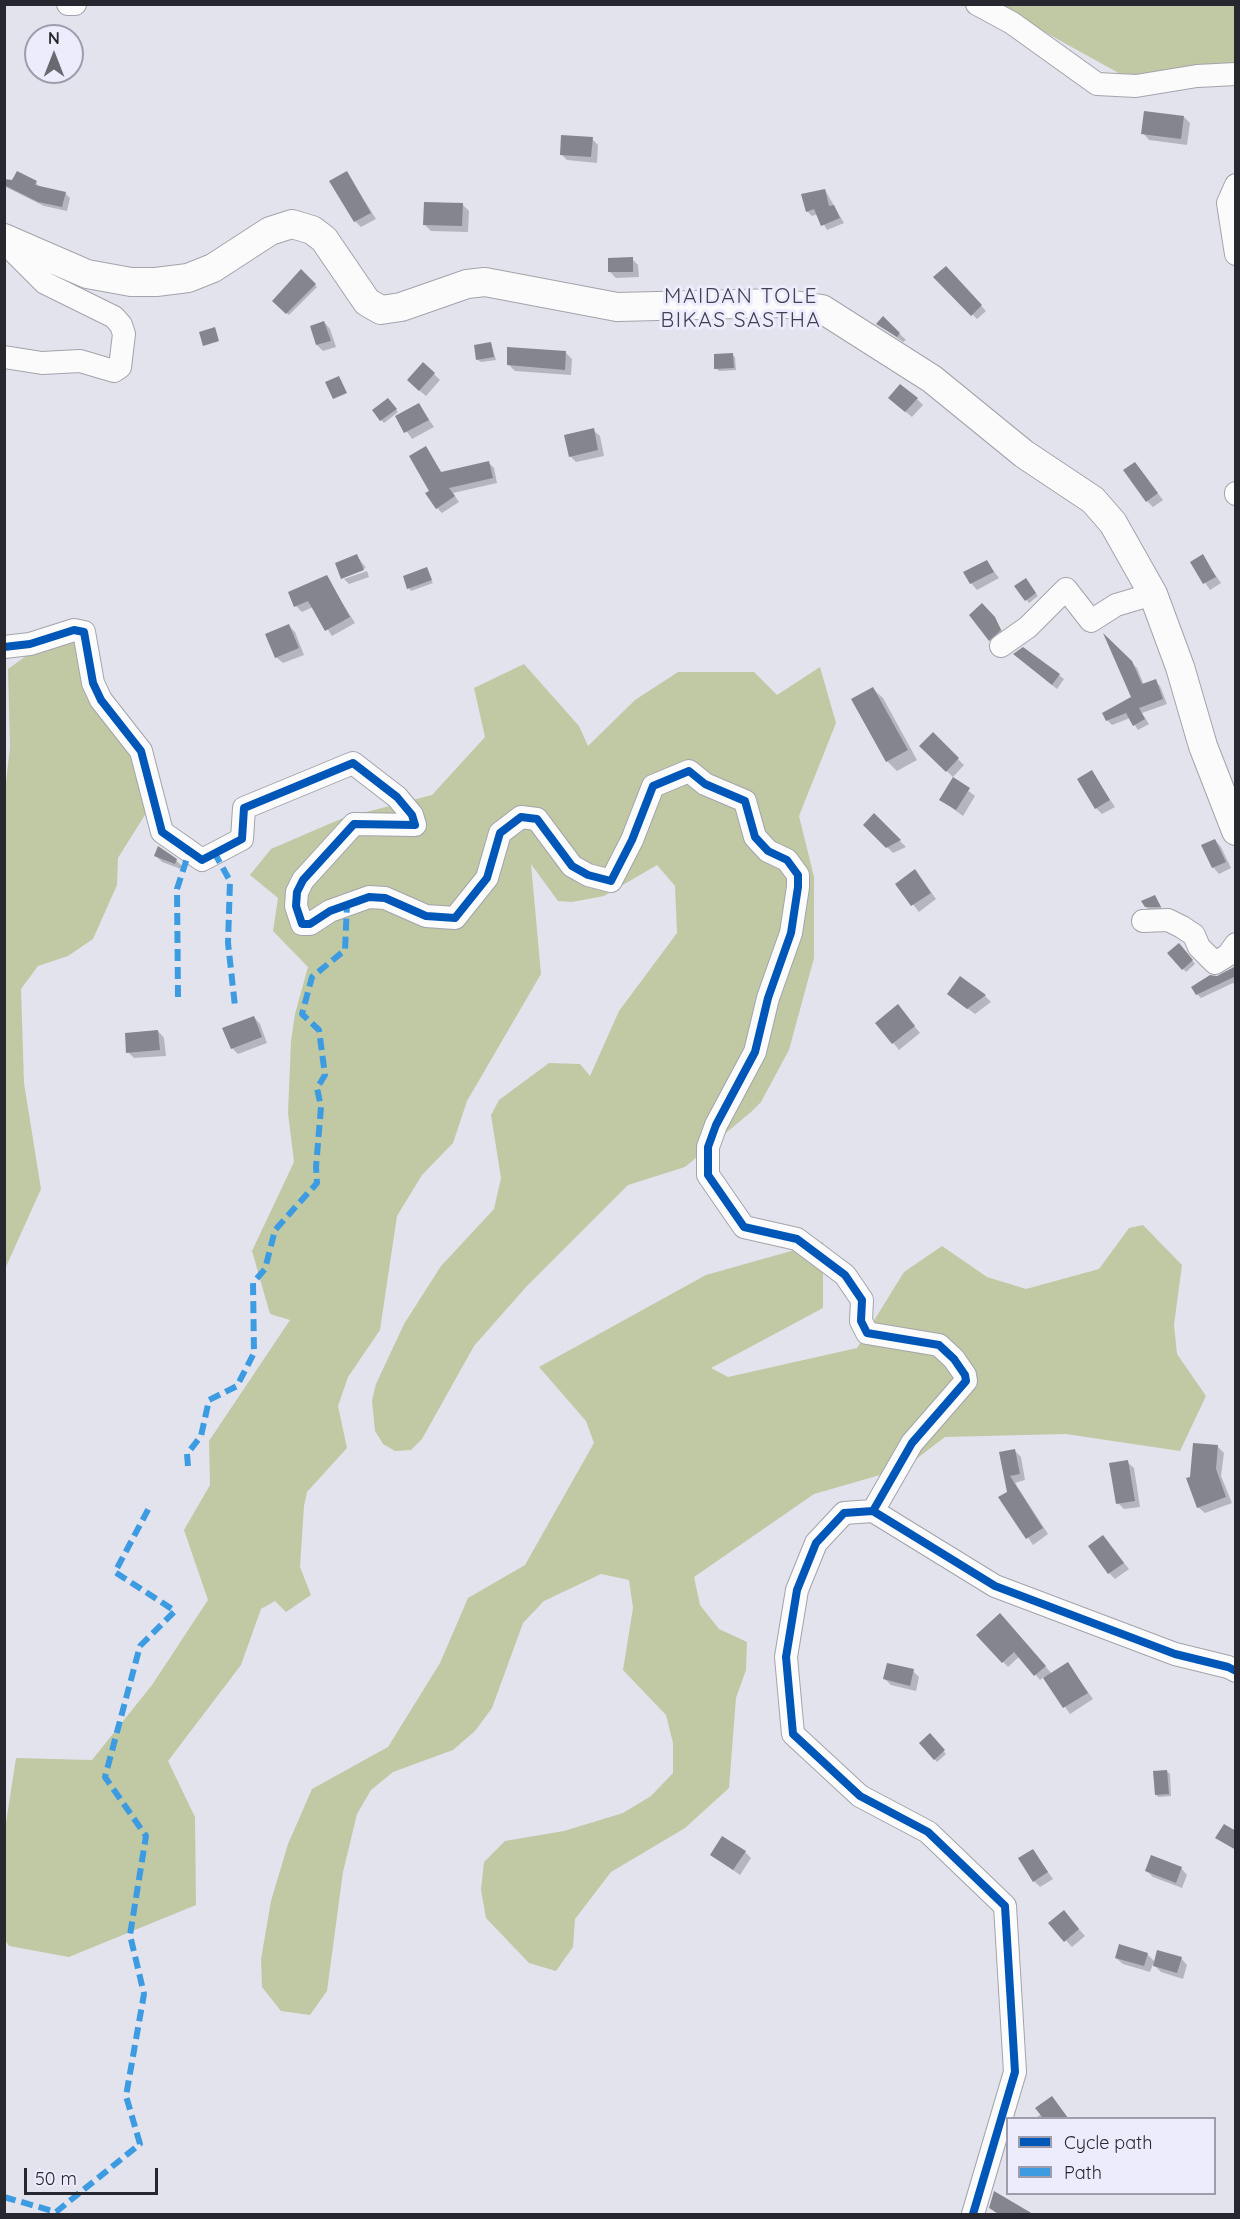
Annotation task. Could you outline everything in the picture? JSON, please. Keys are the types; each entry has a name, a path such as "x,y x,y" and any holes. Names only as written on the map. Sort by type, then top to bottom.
{"main road":[{"path":"4,240 87,274 131,282 156,282 188,278 213,268 270,231 292,224 312,230 324,239 367,302 381,310 401,308 467,284 485,282 617,307 780,303 822,309 932,380 1024,454 1093,501 1113,523 1153,594 1180,667 1203,746 1236,831"}],"street":[{"path":"68,4 75,4"},
{"path":"977,4 1012,23 1097,84 1136,86 1197,76 1236,74"},
{"path":"1236,185 1228,203 1236,254"},
{"path":"4,240 45,283 114,317 121,325 124,334 120,367 114,371 80,361 42,363 4,357"},
{"path":"1001,646 1028,627 1066,589 1091,621 1116,606 1153,594"},
{"path":"4,647 30,644 74,630 84,632 93,683 101,700 141,751 162,832 202,860 242,839 244,808 353,763 397,797 412,814 415,825 354,824 303,880 297,892 296,906 302,924 309,924 330,911 369,897 386,898 426,916 455,918 487,878 500,833 521,817 537,819 572,866 588,875 611,881 632,840 652,786 689,771 705,784 745,801 754,837 768,851 787,860 798,875 798,887 790,933 768,998 755,1052 716,1125 708,1147 708,1176 744,1227 797,1239 846,1275 862,1300 861,1321 867,1333 939,1345 954,1359 965,1375 966,1381 912,1443 873,1511"},
{"path":"1143,921 1168,920 1182,927 1194,935 1199,947 1215,963 1228,955 1236,944"},
{"path":"973,2214 1015,2072 1005,1906 928,1832 860,1796 794,1734 786,1657 797,1590 816,1543 844,1513 873,1511 995,1586 1142,1643 1236,1671"}],"green space":[{"path":"996,5 1235,5 1235,77 1124,76"},
{"path":"64,638 80,643 136,751 148,810 118,858 117,885 93,939 68,956 38,966 21,989 24,1083 41,1189 5,1269 4,800 10,747 8,669 37,648"},
{"path":"524,664 579,726 588,746 635,700 678,672 754,672 777,695 820,667 836,723 799,816 814,877 814,958 789,1050 761,1102 751,1112 685,1167 628,1185 526,1287 474,1346 422,1439 411,1450 395,1451 383,1444 375,1431 372,1400 376,1384 404,1324 441,1266 494,1209 501,1178 491,1115 499,1100 549,1063 580,1064 590,1076 619,1011 677,933 675,886 657,865 604,896 572,902 558,901 531,864 541,974 467,1101 453,1143 422,1175 397,1216 380,1330 348,1377 338,1406 347,1448 307,1492 300,1567 311,1595 286,1612 275,1601 261,1609 241,1665 168,1761 195,1817 196,1905 69,1957 9,1946 5,1940 5,1829 16,1758 92,1760 152,1685 208,1600 184,1530 210,1485 209,1441 290,1320 270,1314 252,1251 294,1162 288,1113 291,1041 295,1014 308,967 273,931 278,898 250,875 271,849 343,818 432,795 485,737 474,688"},
{"path":"1143,1225 1182,1265 1174,1325 1177,1354 1206,1396 1180,1451 1066,1434 945,1437 911,1463 894,1471 814,1494 694,1577 700,1605 719,1629 747,1642 746,1670 736,1698 729,1788 685,1828 611,1872 575,1919 573,1947 556,1971 529,1963 486,1918 481,1890 484,1862 505,1841 564,1831 623,1813 651,1796 673,1773 673,1743 666,1715 623,1670 633,1608 629,1580 601,1574 544,1601 523,1623 492,1708 475,1731 453,1750 393,1772 371,1790 357,1814 343,1872 327,1991 310,2015 281,2011 262,1987 261,1959 271,1901 288,1844 312,1789 388,1747 440,1663 468,1598 525,1565 594,1443 586,1421 539,1367 706,1275 823,1242 823,1308 711,1368 728,1377 857,1348 904,1272 942,1246 987,1277 1026,1289 1099,1269 1129,1228"}],"building":[{"path":"1144,111 1184,116 1181,139 1141,134"},
{"path":"561,135 593,137 591,157 560,155"},
{"path":"17,171 37,181 35,185 66,192 62,207 38,202 4,185 4,179 12,180"},
{"path":"347,171 371,213 354,222 329,181"},
{"path":"825,189 829,206 834,205 840,218 821,226 814,209 806,212 801,194"},
{"path":"424,202 463,203 462,226 423,225"},
{"path":"633,257 633,272 608,272 608,258"},
{"path":"946,266 982,305 971,316 933,277"},
{"path":"301,269 316,284 286,314 272,301"},
{"path":"883,316 900,333 897,337 876,324"},
{"path":"324,321 331,341 316,345 310,326"},
{"path":"215,327 219,341 203,346 199,332"},
{"path":"491,342 494,357 476,360 474,345"},
{"path":"507,347 566,351 565,370 507,365"},
{"path":"733,353 734,368 714,369 714,354"},
{"path":"423,362 435,373 419,391 407,380"},
{"path":"339,376 347,393 333,399 325,382"},
{"path":"900,384 918,398 905,412 888,398"},
{"path":"388,398 397,409 380,421 372,410"},
{"path":"419,403 429,420 404,433 395,416"},
{"path":"594,428 598,450 569,457 564,435"},
{"path":"426,446 441,472 489,461 493,478 449,488 455,496 436,509 425,493 429,491 409,456"},
{"path":"1135,462 1158,493 1146,502 1123,470"},
{"path":"357,554 364,570 341,579 335,563"},
{"path":"1203,554 1216,577 1203,584 1190,562"},
{"path":"987,560 994,572 970,584 963,572"},
{"path":"427,567 432,580 407,589 403,576"},
{"path":"327,575 350,617 325,631 308,601 294,607 288,592"},
{"path":"1026,578 1036,593 1025,601 1014,586"},
{"path":"982,603 995,617 1001,630 989,641 969,615"},
{"path":"289,624 299,648 275,658 265,634"},
{"path":"1103,633 1132,661 1142,684 1156,679 1163,699 1139,708 1145,719 1133,726 1126,713 1106,721 1102,713 1131,697"},
{"path":"1023,647 1060,674 1052,685 1013,654"},
{"path":"873,687 908,750 886,762 851,699"},
{"path":"933,732 959,758 946,772 919,746"},
{"path":"1092,770 1110,800 1095,809 1077,779"},
{"path":"953,777 970,788 956,810 939,800"},
{"path":"874,813 901,840 886,848 863,825"},
{"path":"1215,839 1226,862 1212,868 1201,845"},
{"path":"158,846 177,859 175,864 154,856"},
{"path":"915,869 931,893 911,906 895,884"},
{"path":"1155,895 1161,907 1145,907 1141,901"},
{"path":"1179,943 1193,960 1182,970 1167,953"},
{"path":"1234,967 1236,976 1196,995 1191,987 1210,975 1217,976"},
{"path":"960,976 986,995 967,1009 947,994"},
{"path":"898,1004 915,1026 892,1044 875,1023"},
{"path":"254,1016 262,1037 231,1049 222,1028"},
{"path":"158,1030 160,1050 126,1053 125,1033"},
{"path":"1193,1443 1218,1445 1216,1469 1226,1497 1197,1508 1186,1478 1190,1477"},
{"path":"1015,1449 1020,1474 1010,1476 1043,1528 1026,1539 998,1497 1007,1492 999,1452"},
{"path":"1128,1460 1135,1501 1116,1504 1109,1463"},
{"path":"1103,1535 1124,1563 1108,1574 1088,1546"},
{"path":"1000,1613 1046,1666 1034,1676 1014,1652 1002,1663 976,1635"},
{"path":"1068,1662 1088,1693 1063,1708 1043,1678"},
{"path":"887,1663 914,1669 910,1686 883,1679"},
{"path":"930,1733 945,1750 934,1760 919,1743"},
{"path":"1167,1770 1169,1794 1155,1795 1153,1771"},
{"path":"1224,1824 1236,1831 1236,1850 1215,1838"},
{"path":"722,1836 746,1851 733,1870 710,1855"},
{"path":"1033,1849 1048,1872 1033,1882 1018,1858"},
{"path":"1151,1855 1182,1867 1176,1883 1145,1871"},
{"path":"1064,1910 1079,1929 1064,1942 1048,1923"},
{"path":"1119,1944 1148,1953 1144,1966 1115,1958"},
{"path":"1157,1950 1182,1957 1177,1973 1153,1966"},
{"path":"1052,2096 1067,2117 1042,2117 1035,2108"},
{"path":"994,2191 1033,2214 999,2214 989,2208"}],"marked path":[{"path":"178,997 177,889 189,852"},
{"path":"214,852 230,881 228,943 235,1006"},
{"path":"188,1466 187,1454 201,1436 209,1400 237,1386 254,1353 253,1283 265,1269 275,1230 317,1183 316,1167 321,1107 317,1088 325,1075 319,1030 302,1014 312,977 345,950 347,905"},
{"path":"4,2197 56,2212 140,2144 126,2096 144,1994 130,1935 146,1836 105,1777 140,1646 175,1611 115,1572 150,1506"}],"cycle path":[{"path":"4,647 30,644 74,630 84,632 93,683 101,700 141,751 162,832 202,860 242,839 244,808 353,763 397,797 412,815 415,825 354,824 303,880 297,892 296,906 302,924 310,924 330,911 369,897 385,898 426,916 455,918 487,878 500,833 521,817 537,819 572,866 588,875 611,881 632,840 653,786 689,771 705,784 745,801 755,837 768,851 787,860 798,875 798,887 791,933 768,998 755,1052 716,1125 708,1147 708,1175 744,1227 797,1239 845,1275 862,1300 861,1321 867,1333 939,1345 954,1359 965,1375 966,1381 912,1443 873,1511"},
{"path":"973,2214 1015,2072 1005,1906 928,1832 860,1796 793,1734 786,1657 797,1590 816,1543 844,1513 873,1511 995,1586 1175,1654 1236,1671"}],"district":[{"name":"MAIDAN TOLE BIKAS SASTHA","path":"741,309"}]}
